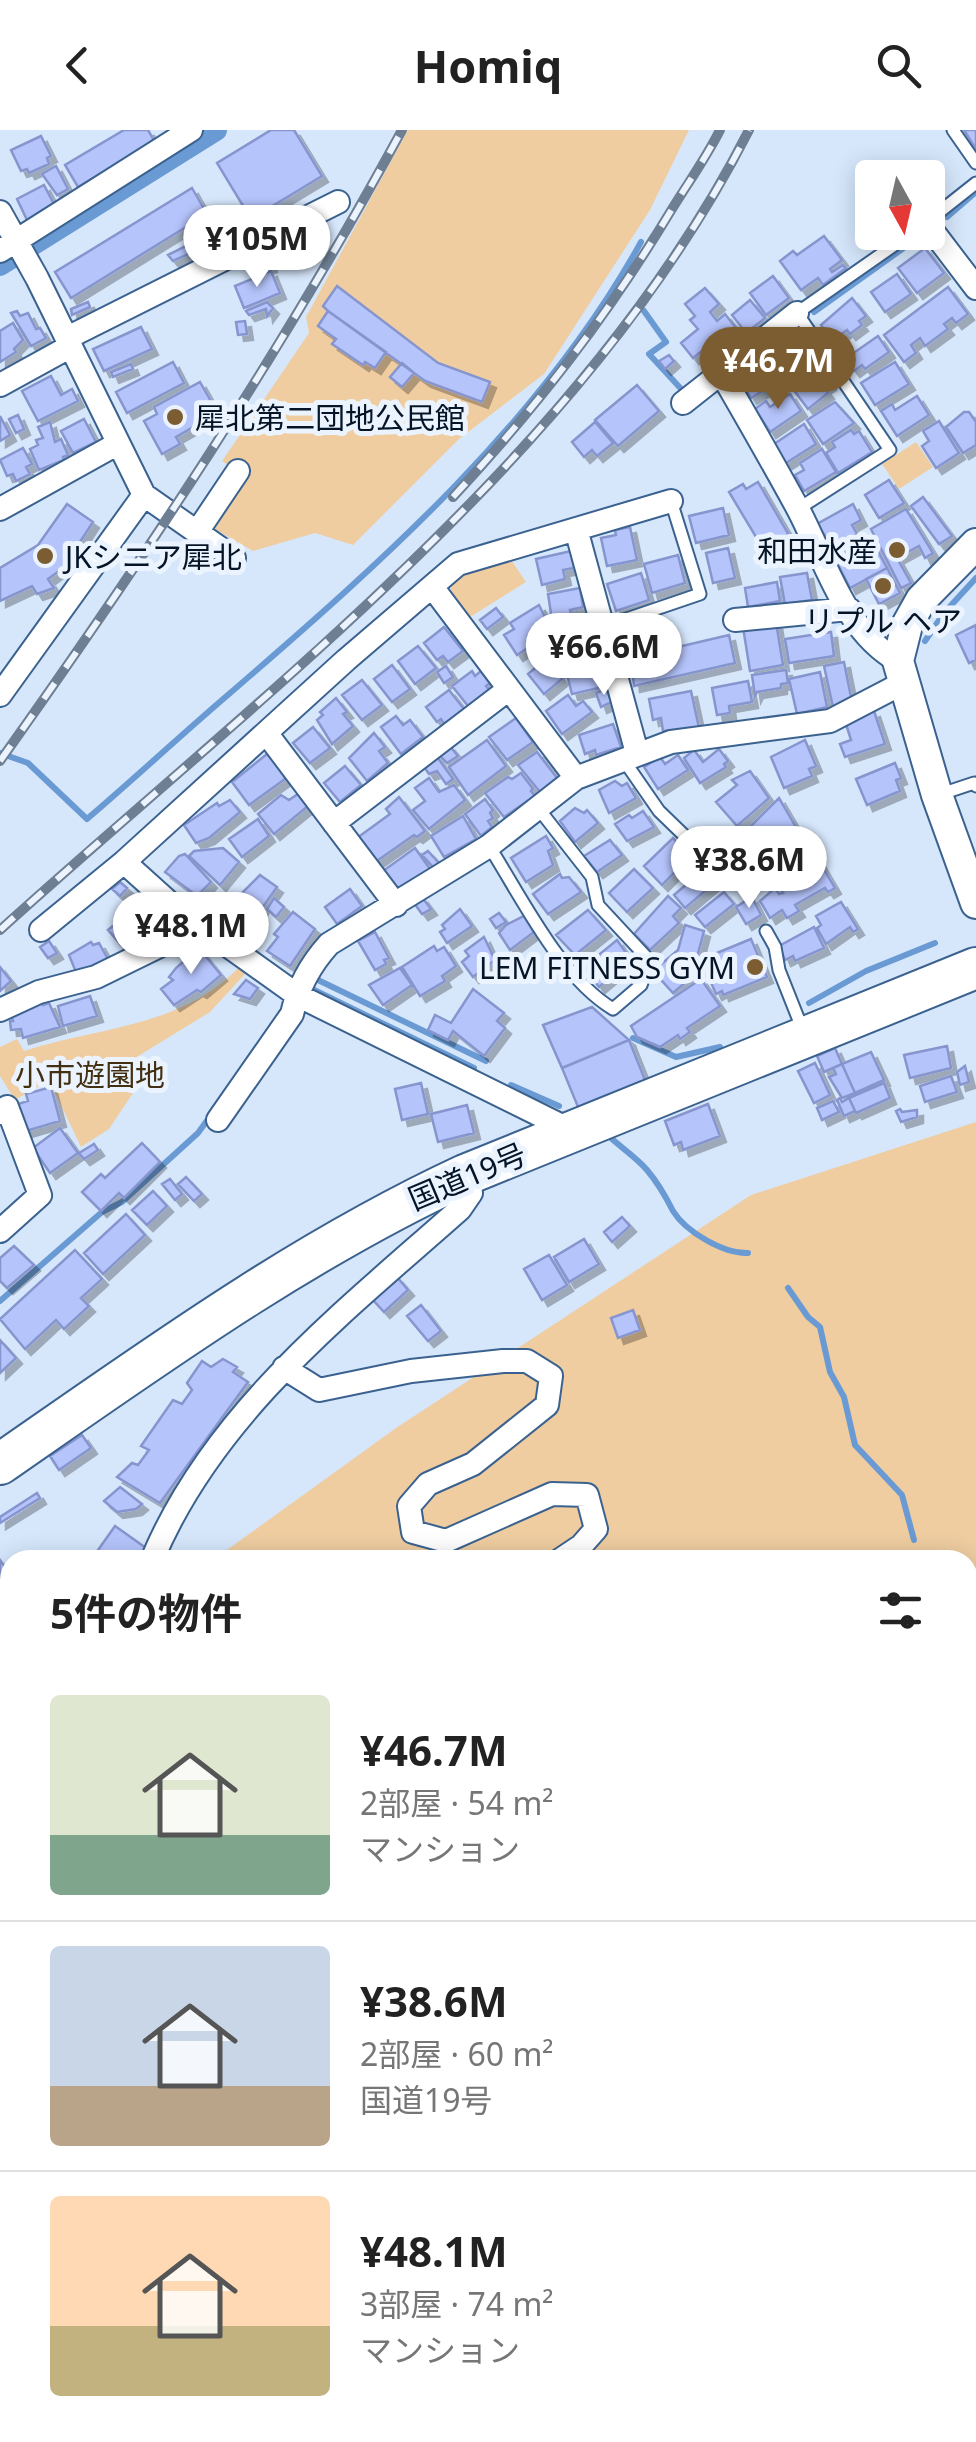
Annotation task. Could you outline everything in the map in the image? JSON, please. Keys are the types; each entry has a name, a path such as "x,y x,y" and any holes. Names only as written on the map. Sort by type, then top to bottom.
{"highway":[{"name":"国道19号","path":"0,1464 243,1297 397,1206 976,968"}],"main road":[{"path":"976,544 921,600 907,625 901,672 937,795 976,903"}],"street":[{"path":"8,245 191,130"},
{"path":"0,385 69,342 338,202"},
{"path":"0,212 8,245 37,278 144,495 234,558"},
{"path":"945,246 976,288"},
{"path":"683,403 798,314"},
{"path":"218,1120 292,1014 300,987 314,960 328,944 489,846 576,778 671,742 830,721 901,672 877,649 849,610 798,509 720,371"},
{"path":"0,509 117,444"},
{"path":"197,532 238,471"},
{"path":"0,695 144,495"},
{"path":"42,930 124,862 458,564 671,502"},
{"path":"576,530 603,627 630,756"},
{"path":"433,588 576,778"},
{"path":"735,620 849,610"},
{"path":"334,823 509,688"},
{"path":"266,734 396,904"},
{"path":"124,862 200,926 300,987 572,1131"},
{"path":"0,1010 39,992 96,977 200,926"},
{"path":"0,1112 7,1107 40,1195 0,1231"},
{"path":"156,1550 166,1525 227,1432 284,1368 460,1209 470,1193 465,1175"},
{"path":"284,1368 319,1390 411,1371 503,1361 540,1366 551,1376 547,1405 518,1432 473,1464 428,1484 409,1506 412,1532 446,1541 552,1494 587,1495 596,1529 575,1550"}],"lane":[{"path":"953,130 976,163"},
{"path":"945,209 976,183"},
{"path":"798,509 890,450 798,314 888,250"},
{"path":"603,627 700,594 671,502"},
{"path":"630,756 660,811 724,875"},
{"path":"937,795 974,783 976,786"},
{"path":"489,846 552,946 596,998 613,1009 641,985 650,961 598,906 592,877 538,808"},
{"path":"766,931 775,946 779,970 806,1037"}],"green space":[{"path":"408,130 689,130 650,210 544,374 459,439 353,545 315,533 253,551 215,529 246,477 222,461 309,333 306,317"},
{"path":"916,442 933,467 899,489 882,464"},
{"path":"509,557 526,582 467,619 453,601 450,582 464,569"},
{"name":"小市遊園地","path":"239,967 246,973 210,1012 127,1063 141,1081 109,1129 81,1147 49,1080 15,1100 0,1076 0,1047 17,1039 24,1051 166,1014 217,987"},
{"path":"976,1122 976,1550 227,1550 396,1428 751,1195"}],"building":[{"path":"124,130 148,130 155,142 78,187 65,165"},
{"path":"271,130 294,130 322,176 251,219 217,163"},
{"path":"964,130 976,130 976,149"},
{"path":"41,136 51,156 47,158 49,164 29,173 27,169 21,171 11,150"},
{"path":"56,166 68,189 57,195 42,174"},
{"path":"44,185 56,208 28,222 17,199"},
{"path":"192,188 207,214 71,298 55,272"},
{"path":"824,236 842,260 830,269 832,272 843,265 846,268 823,285 818,278 801,290 780,261 793,251 797,255"},
{"path":"200,239 204,247 173,261 168,255"},
{"path":"927,250 944,273 917,293 898,268"},
{"path":"267,256 271,266 257,272 253,261"},
{"path":"271,271 280,293 244,308 235,286"},
{"path":"897,274 911,294 885,312 871,292"},
{"path":"773,276 789,298 766,315 750,293"},
{"path":"337,286 438,363 490,382 482,402 425,381 328,311 323,306"},
{"path":"948,287 968,314 956,323 952,318 944,324 948,329 925,346 920,338 911,345 916,353 904,362 884,335"},
{"path":"705,288 719,304 710,312 717,321 725,314 740,333 723,347 717,339 693,358 681,343 698,329 690,320 695,316 685,304"},
{"path":"852,298 866,316 859,321 862,325 832,341 821,325"},
{"path":"750,300 765,318 746,333 732,315"},
{"path":"88,302 90,307 72,315 71,309"},
{"path":"267,302 273,308 267,316 266,309 249,315 246,311"},
{"path":"17,311 20,316 28,313 46,338 31,346 11,313"},
{"path":"328,311 386,352 375,368 365,362 363,365 332,344 336,339 318,326"},
{"path":"245,321 247,334 238,335 236,322"},
{"path":"13,323 23,340 14,349 16,352 0,362 0,331"},
{"path":"141,327 152,349 104,371 93,349"},
{"path":"798,335 812,355 786,373 772,353"},
{"path":"878,336 889,352 865,369 862,365 854,371 845,359"},
{"path":"669,355 674,361 665,369 659,361"},
{"path":"770,360 782,379 751,398 739,379"},
{"path":"173,362 184,383 127,413 116,392"},
{"path":"895,362 909,384 875,405 861,383"},
{"path":"402,363 414,373 402,387 390,377"},
{"path":"131,364 133,369 113,377 111,372"},
{"path":"819,369 830,384 824,388 828,393 808,409 793,389"},
{"path":"51,376 61,395 72,389 78,401 38,421 22,391"},
{"name":"犀北第二団地公民館","path":"200,382 212,403 196,412 202,422 176,437 180,444 162,454 144,421 157,414 154,407"},
{"path":"637,385 659,411 618,446 595,420"},
{"path":"790,394 801,411 770,432 755,409 766,401 770,407"},
{"path":"917,396 929,415 897,436 881,411 892,404 895,410"},
{"path":"835,402 854,423 823,444 807,420"},
{"path":"969,412 976,422 976,445 963,453 946,427"},
{"path":"18,415 24,429 16,433 9,419"},
{"path":"0,416 10,435 0,441"},
{"path":"84,419 96,442 73,453 61,431"},
{"path":"939,421 959,453 936,468 922,446 929,441 923,431"},
{"path":"50,422 55,442 61,439 68,455 39,470 30,449 43,438 38,427"},
{"path":"595,422 613,443 597,456 592,450 584,457 572,442"},
{"path":"804,424 816,444 786,463 774,444"},
{"path":"851,430 854,434 859,431 872,452 838,473 826,453 835,447 832,442"},
{"path":"23,448 32,464 26,467 30,474 16,481 13,474 7,476 0,460"},
{"path":"822,449 836,472 804,491 795,475 804,470 800,463"},
{"path":"889,480 904,503 879,518 865,495"},
{"path":"758,482 793,542 768,557 729,492"},
{"path":"923,497 952,536 939,544 911,506"},
{"name":"JKシニア犀北","path":"67,504 93,522 63,568 48,579 54,588 37,594 32,586 0,601 0,568 38,545"},
{"path":"853,504 861,520 852,525 857,534 833,548 817,524"},
{"path":"723,508 729,535 696,543 689,516"},
{"name":"和田水産","path":"906,509 933,553 925,558 919,546 897,558 911,583 901,588 871,529"},
{"path":"630,527 637,560 607,566 601,538"},
{"path":"872,540 887,568 850,588 835,559"},
{"path":"728,548 735,578 713,583 706,553"},
{"path":"571,551 574,568 563,570 565,579 542,585 536,559"},
{"path":"678,555 685,583 652,593 644,564"},
{"name":"リプル ヘア","path":"887,568 900,593 879,604 866,579"},
{"path":"641,573 649,600 616,611 607,584"},
{"path":"807,573 812,600 785,604 780,577"},
{"path":"777,582 780,601 748,607 745,588"},
{"path":"580,588 583,607 570,610 572,617 552,620 548,594"},
{"path":"539,605 552,632 517,655 504,635 514,629 510,623"},
{"path":"496,608 503,617 487,629 480,620"},
{"path":"776,622 783,665 750,671 743,627"},
{"path":"591,625 597,649 570,656 563,632"},
{"path":"976,625 976,660 969,663 956,635"},
{"path":"444,627 463,651 448,662 443,656 437,660 424,643"},
{"path":"831,632 834,656 789,663 785,639"},
{"path":"729,635 735,663 634,686 631,658"},
{"path":"418,646 436,668 415,684 398,661"},
{"path":"552,654 563,668 557,673 562,679 544,694 528,674"},
{"path":"844,662 851,697 833,707 824,666"},
{"path":"597,663 603,687 572,694 566,671"},
{"path":"392,665 410,689 392,702 374,679"},
{"path":"446,666 453,677 444,683 437,672"},
{"path":"786,670 788,683 755,696 752,675"},
{"path":"472,671 475,676 481,671 490,683 486,686 489,690 468,706 452,686"},
{"path":"820,672 827,707 797,714 789,679"},
{"path":"362,680 382,705 362,720 342,695"},
{"path":"748,681 752,702 729,706 730,713 717,715 712,688"},
{"path":"606,689 612,702 601,707 596,693"},
{"path":"449,690 464,709 444,724 441,719 437,722 426,707"},
{"path":"691,691 699,728 663,731 661,718 653,720 649,699"},
{"path":"568,695 576,706 583,701 592,712 562,734 546,711"},
{"path":"336,698 353,726 332,744 317,720"},
{"path":"874,711 885,744 845,757 840,744 851,740 845,721"},
{"path":"396,716 403,725 410,720 423,737 401,754 381,727"},
{"path":"516,718 533,742 507,760 489,737"},
{"path":"613,724 621,747 596,755 595,750 585,754 579,735"},
{"path":"313,727 330,748 310,763 293,743"},
{"path":"374,733 385,747 379,751 388,763 367,781 349,758"},
{"path":"487,740 506,766 468,795 449,767"},
{"path":"805,740 816,766 809,769 812,776 784,788 771,757"},
{"path":"449,745 458,756 447,763 438,754"},
{"path":"719,749 728,761 726,767 700,783 684,758 694,750 703,762"},
{"path":"537,752 557,778 540,792 518,765"},
{"path":"267,754 283,770 285,779 249,805 232,782"},
{"path":"435,754 453,779 446,784 437,771 429,774 422,764"},
{"path":"678,755 688,770 658,789 644,767 660,757 665,764"},
{"path":"895,763 901,778 896,780 900,791 867,805 856,779"},
{"path":"345,766 361,785 340,802 324,783"},
{"path":"750,771 769,798 737,826 716,802 737,785 732,780"},
{"path":"521,773 535,796 504,817 485,793"},
{"path":"429,778 439,792 454,785 465,800 429,829 413,810 425,801 415,788"},
{"path":"615,781 622,786 627,783 636,798 609,813 599,790"},
{"path":"298,794 308,806 274,834 258,814 281,795 289,800"},
{"path":"399,797 425,831 374,863 357,838 390,814 386,809"},
{"path":"779,798 796,827 772,851 772,857 746,831"},
{"path":"485,799 493,810 493,818 488,821 492,827 481,836 465,814"},
{"path":"230,800 240,812 209,838 196,843 184,825 217,803 219,806"},
{"path":"575,808 584,813 587,810 598,823 575,842 560,821"},
{"path":"643,811 654,827 627,841 615,824"},
{"path":"463,816 476,839 444,857 431,836"},
{"path":"258,819 269,836 242,857 229,839"},
{"path":"546,836 553,848 548,851 553,865 526,882 511,858"},
{"path":"673,838 691,856 662,885 644,866"},
{"path":"610,840 622,855 597,872 584,856"},
{"path":"223,848 239,862 220,885 189,856 194,851"},
{"path":"415,848 430,869 394,891 383,871"},
{"path":"428,851 439,863 433,867 422,855"},
{"path":"185,854 211,882 197,896 165,872"},
{"path":"815,854 835,888 828,892 825,888 795,905 799,911 787,918 782,910 770,918 760,901 775,888 783,893 779,887 803,872 798,865"},
{"path":"634,869 653,888 627,912 609,893"},
{"path":"701,872 712,885 685,908 674,895"},
{"path":"560,874 562,878 569,877 581,892 548,914 533,894"},
{"path":"260,875 277,887 260,911 240,895"},
{"path":"120,882 127,888 120,896 112,889"},
{"path":"350,889 362,906 337,924 325,907"},
{"path":"724,892 734,904 705,927 695,915"},
{"path":"668,896 681,908 673,916 679,923 650,950 634,934"},
{"path":"422,897 431,909 422,914 414,903"},
{"path":"752,897 761,915 746,924 736,907"},
{"path":"238,898 256,912 238,935 221,918"},
{"path":"274,898 284,907 276,917 267,909"},
{"path":"146,899 163,920 127,952 108,930"},
{"path":"841,902 858,929 853,932 850,927 826,944 817,928 821,925 816,916"},
{"path":"460,909 472,926 447,943 440,932 445,929 442,925"},
{"path":"588,910 606,930 575,955 556,935"},
{"path":"293,912 315,929 290,966 267,951 278,937 274,934"},
{"path":"499,913 506,922 496,928 490,919"},
{"path":"524,916 534,932 510,950 499,933"},
{"path":"685,925 704,931 696,961 701,969 673,993 653,971 678,950"},
{"path":"814,927 824,948 795,961 793,956 785,960 779,946"},
{"path":"375,932 389,958 375,970 358,941"},
{"path":"484,937 495,960 473,977 462,962 469,956 465,951"},
{"path":"751,939 767,977 723,995 722,991 716,994 706,971 711,969 707,957"},
{"path":"617,940 631,960 599,987 584,967"},
{"path":"49,941 57,953 48,958 40,947"},
{"path":"91,942 99,943 109,961 78,977 69,955"},
{"path":"434,946 437,951 444,947 456,966 442,976 445,981 420,996 402,967"},
{"path":"199,948 221,975 201,992 197,990 174,1005 161,989 173,980 169,977 176,968"},
{"path":"0,967 11,981 0,991"},
{"path":"400,968 412,985 383,1005 369,985"},
{"path":"701,979 720,1006 687,1028 690,1032 680,1039 678,1035 660,1047 637,1037 631,1026"},
{"path":"246,980 258,988 250,999 234,994"},
{"path":"473,989 504,1013 497,1021 505,1028 484,1056 453,1031 448,1040 428,1030 435,1015 451,1023"},
{"path":"90,996 97,1016 63,1026 58,1006"},
{"path":"42,1000 43,1005 49,1003 60,1027 23,1038 21,1029 11,1030 10,1011"},
{"path":"592,1007 629,1040 562,1068 543,1025"},
{"path":"629,1040 645,1080 578,1107 562,1068"},
{"path":"947,1046 951,1068 910,1078 904,1055"},
{"path":"835,1048 842,1064 824,1072 817,1056"},
{"path":"871,1052 884,1080 855,1093 842,1064"},
{"path":"815,1063 830,1095 814,1103 798,1071"},
{"path":"842,1064 855,1093 842,1098 829,1077 836,1074 833,1068"},
{"path":"965,1066 969,1082 960,1085 957,1072"},
{"path":"951,1076 957,1092 925,1102 920,1086"},
{"path":"421,1083 428,1114 402,1120 395,1089"},
{"path":"884,1083 890,1098 856,1113 849,1098"},
{"path":"51,1087 60,1121 26,1131 18,1104 28,1101 26,1094"},
{"path":"849,1098 855,1111 844,1116 837,1100 842,1102"},
{"path":"833,1101 839,1112 822,1120 817,1108"},
{"path":"708,1104 720,1136 683,1150 681,1142 674,1145 665,1121"},
{"path":"467,1105 474,1133 438,1142 431,1114"},
{"path":"917,1110 917,1117 901,1122 896,1111"},
{"path":"60,1128 78,1153 50,1173 33,1148"},
{"path":"142,1143 160,1162 124,1198 119,1193 101,1211 82,1192 101,1174 105,1178"},
{"path":"94,1144 98,1150 84,1159 79,1153"},
{"path":"186,1177 202,1194 194,1201 178,1184"},
{"path":"170,1179 182,1194 175,1200 162,1184"},
{"path":"153,1191 167,1206 147,1225 132,1210"},
{"path":"126,1214 145,1235 103,1274 84,1253"},
{"path":"622,1217 630,1226 612,1242 604,1232"},
{"path":"584,1239 599,1264 569,1282 554,1257"},
{"path":"14,1246 34,1265 7,1288 0,1281 0,1258"},
{"path":"75,1250 102,1279 81,1298 89,1306 64,1329 56,1320 25,1349 0,1319"},
{"path":"549,1255 567,1285 542,1300 524,1269"},
{"path":"397,1277 408,1290 384,1312 373,1300"},
{"path":"421,1305 441,1331 428,1341 407,1316"},
{"path":"633,1310 640,1330 618,1338 611,1318"},
{"path":"0,1340 16,1358 0,1373"},
{"path":"223,1359 237,1367 233,1372 248,1382 160,1503 117,1477 132,1463 138,1465 149,1450 141,1446 173,1400 182,1404 192,1390 187,1383 202,1361 211,1367"},
{"path":"82,1435 91,1448 59,1470 50,1456"},
{"path":"120,1487 142,1504 117,1512 104,1501"},
{"path":"37,1493 40,1498 0,1523 0,1517"},
{"path":"115,1526 146,1548 144,1550 98,1550"}],"waterway":[{"path":"0,265 216,130"},
{"path":"947,217 976,192"},
{"path":"0,753 28,763 87,819 344,592 456,485 557,369 641,242"},
{"path":"814,312 901,250"},
{"path":"644,311 666,342 649,354 683,391"},
{"path":"925,641 976,578"},
{"path":"809,1003 866,971 935,943"},
{"path":"318,980 486,1061"},
{"path":"304,985 474,1068"},
{"path":"633,1038 676,1057 720,1047"},
{"path":"511,1085 559,1106"},
{"path":"0,1301 102,1212 122,1202 198,1133 211,1115"},
{"path":"611,1138 647,1170 687,1227 717,1246 748,1253"},
{"path":"788,1288 820,1327 830,1372 844,1397 855,1445 902,1495 914,1540"}],"railway":[{"path":"0,761 211,452 309,293 402,130"},
{"path":"453,497 543,394 597,323 720,130"},
{"path":"0,930 310,657 412,562 510,462 600,357 681,247 749,130"}],"place":[{"name":"犀北第二団地公民館","path":"175,417"},
{"name":"和田水産","path":"897,550"},
{"name":"JKシニア犀北","path":"45,556"},
{"name":"リプル ヘア","path":"883,586"},
{"name":"LEM FITNESS GYM","path":"755,967"}]}
